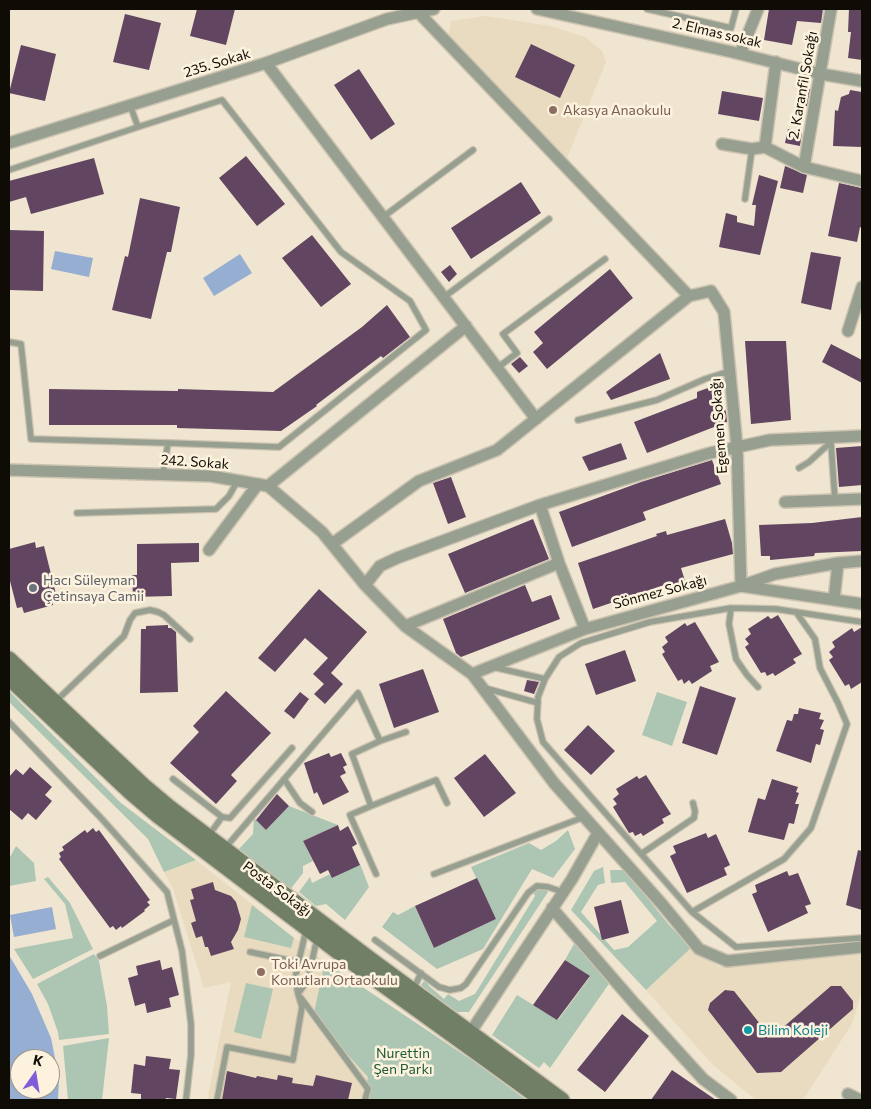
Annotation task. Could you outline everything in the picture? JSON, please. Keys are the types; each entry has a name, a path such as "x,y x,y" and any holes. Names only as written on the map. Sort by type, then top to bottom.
{"street":[{"name":"235. Sokak","path":"9,143 266,63 387,19 434,9"},
{"name":"2. Elmas sokak","path":"537,9 776,62 821,74 862,81"},
{"path":"740,54 758,9"},
{"name":"2. Karanfil Sokağı","path":"804,167 831,9"},
{"path":"332,544 418,481 497,450 689,296 418,12"},
{"path":"765,146 776,62"},
{"path":"266,63 536,419"},
{"path":"722,144 752,149 765,146 804,167 862,181"},
{"path":"848,331 862,286"},
{"name":"Egemen Sokağı","path":"689,296 711,291 724,312 737,447 741,586"},
{"path":"210,550 263,485 466,326"},
{"path":"365,586 380,566 397,558 540,505 710,453 770,440 832,440 862,436"},
{"name":"242. Sokak","path":"9,470 211,476 263,485 322,532 365,586 405,626 472,674 554,784 661,902 699,949 727,961 862,947"},
{"path":"785,502 862,499"},
{"path":"540,505 559,563 585,628"},
{"name":"Sönmez Sokağı","path":"472,674 585,628 741,586 775,574 838,563 862,561"},
{"path":"405,626 559,563"},
{"path":"834,600 838,563"},
{"path":"741,586 862,604"},
{"name":"Posta Sokağı","path":"9,659 144,786 224,849 413,991 542,1100"},
{"name":"Posta Sokağı","path":"9,678 144,803 312,932 467,1038 562,1100"},
{"path":"467,1038 563,892 598,832"},
{"path":"552,908 703,1079 731,1100"},
{"path":"848,1094 860,1100"}],"lane":[{"path":"647,9 731,28 736,9"},
{"path":"9,170 222,100 341,252 410,301 426,330 279,447 31,439 21,344 9,342"},
{"path":"130,105 138,127"},
{"path":"745,199 752,149"},
{"path":"383,217 473,150"},
{"path":"444,297 549,219"},
{"path":"497,368 517,353 503,334 605,259"},
{"path":"578,420 657,400 730,370"},
{"path":"799,468 809,462 832,440"},
{"path":"832,440 835,500"},
{"path":"163,474 168,443"},
{"path":"77,513 216,510 229,496 238,480"},
{"path":"731,608 729,624 736,659 746,675 758,687"},
{"path":"862,622 776,608 731,608 650,622 581,643 559,658 544,679 538,703 537,720 543,742 641,854 692,912 736,947 862,938"},
{"path":"55,703 124,636 135,613 150,610 158,612 164,615 190,639"},
{"path":"692,912 784,859 811,828 847,724 820,668 816,640 796,612"},
{"path":"492,667 544,679"},
{"path":"483,688 538,703"},
{"path":"224,849 358,693 380,741"},
{"path":"9,722 101,818 167,892 182,951 191,1024 191,1055 186,1100"},
{"path":"371,806 352,754 406,732"},
{"path":"173,779 222,817 230,818 292,748"},
{"path":"284,779 300,803 312,812"},
{"path":"376,874 350,815 436,780 447,803"},
{"path":"641,854 694,818 693,804"},
{"path":"208,836 222,817"},
{"path":"434,874 584,817"},
{"path":"376,940 439,987 450,990 461,988 466,984 528,893 537,886 563,892"},
{"path":"100,956 174,920"},
{"path":"217,1100 227,1047 293,1060 302,1007 295,978 298,962 312,932"},
{"path":"298,994 308,980 312,932"},
{"path":"250,952 298,962"},
{"path":"413,991 421,974"},
{"path":"298,994 368,1089 365,1100"}],"shaded area":[{"name":"Akasya Anaokulu","path":"485,16 551,26 585,37 602,51 606,62 567,158 448,37 451,21"},
{"name":"Toki Avrupa Konutları Ortaokulu","path":"196,860 325,962 313,1017 368,1077 363,1100 207,1100 231,982 204,988 173,889 164,872"},
{"path":"691,948 719,967 862,951 862,990 853,1022 803,1100 756,1100 712,1064 646,990"}],"green space":[{"path":"9,691 121,803 196,860 164,872 148,839 9,702"},
{"path":"657,692 687,702 672,746 642,735"},
{"path":"289,806 338,825 303,841 313,861 303,866 303,873 289,891 238,850 253,834 254,818 266,830"},
{"path":"568,830 575,849 553,878 532,869 483,949 437,969 382,927 393,912 398,915 415,906 434,948 496,919 471,867 529,843 541,850 556,841"},
{"path":"16,846 34,863 36,881 9,886 9,859"},
{"path":"360,864 369,887 345,920 326,904 316,906 299,892 310,877 312,883 330,874 333,878"},
{"path":"603,867 605,883 598,885 581,912 614,950 628,947 657,921 625,882 611,883 610,870 625,870 669,925 691,948 646,990 571,910 594,871"},
{"path":"48,877 70,903 93,949 33,979 14,949 73,938 65,904 44,879"},
{"path":"532,886 541,886 548,892 469,1012 457,1012 442,1007 421,985 427,977 432,980 428,985 444,999 448,994 459,1001 475,994 535,896"},
{"path":"252,905 294,938 291,948 244,937"},
{"path":"575,942 611,981 550,1068 544,1062 539,1068 492,1035 517,995 558,1020 590,977 565,960"},
{"path":"94,954 99,961 107,1006 109,1034 59,1040 48,1004 37,984"},
{"name":"Nurettin Şen Parkı","path":"325,962 479,1065 526,1100 363,1100 368,1077 313,1017"},
{"path":"246,983 273,989 261,1039 234,1032"},
{"path":"109,1038 102,1100 68,1100 63,1046"}],"water":[{"path":"55,251 93,258 89,277 51,269"},
{"path":"240,254 252,273 214,296 203,278"},
{"path":"52,907 56,929 14,937 10,915"},
{"path":"9,955 32,994 51,1038 53,1049 10,1049 10,1099 58,1100 9,1100"}],"building":[{"path":"197,9 235,9 226,45 190,36"},
{"path":"769,9 823,9 821,23 797,21 792,45 764,40"},
{"path":"849,9 862,9 862,60 848,58 851,32 848,32"},
{"path":"125,14 161,23 149,70 113,62"},
{"path":"531,44 575,65 560,98 515,77"},
{"path":"21,45 56,54 45,101 9,93"},
{"path":"359,69 395,124 371,140 334,85"},
{"path":"801,88 810,89 807,106 799,105"},
{"path":"850,90 862,92 862,147 833,146 835,110 838,111 841,97 849,94"},
{"path":"722,91 763,98 759,121 718,114"},
{"path":"788,129 802,132 800,146 785,143"},
{"path":"246,156 285,204 257,226 219,178"},
{"path":"94,158 104,194 31,214 26,197 9,202 9,181"},
{"path":"785,166 807,175 803,193 780,188"},
{"path":"759,175 778,181 760,255 719,247 726,213 737,216 737,222 754,226 756,205 752,205"},
{"path":"521,182 541,213 471,259 451,228"},
{"path":"839,183 862,188 862,228 860,227 857,242 828,236"},
{"path":"140,198 180,207 171,252 167,252 151,319 112,310 125,256 128,257"},
{"path":"9,230 44,231 43,291 9,290"},
{"path":"312,235 351,284 321,307 282,258"},
{"path":"811,252 841,257 831,310 801,303"},
{"path":"450,265 457,274 449,282 441,272"},
{"path":"610,269 633,298 547,369 533,352 543,343 534,332"},
{"path":"387,305 410,337 383,358 381,356 317,406 281,431 177,428 177,425 49,425 49,389 178,391 178,389 273,392 362,327"},
{"path":"745,341 786,341 791,420 751,424"},
{"path":"831,344 862,360 862,383 822,362"},
{"path":"660,353 670,379 611,400 606,392"},
{"path":"520,357 528,366 519,373 511,364"},
{"path":"716,385 726,412 727,422 647,453 634,422 697,398 697,392"},
{"path":"621,443 627,459 589,471 582,457"},
{"path":"862,446 862,485 839,487 836,448"},
{"path":"712,460 721,484 643,512 646,520 572,547 559,512 641,482"},
{"path":"451,477 466,517 448,524 433,483"},
{"path":"862,517 862,551 815,553 814,556 770,560 770,556 761,556 759,525 812,523"},
{"path":"533,519 549,559 465,593 448,554"},
{"path":"725,519 733,554 681,568 685,581 671,585 670,583 593,609 578,563 657,536 656,534 666,531 667,535"},
{"name":"Hacı Süleyman Çetinsaya Camii","path":"35,542 36,548 44,546 57,598 52,599 53,605 24,613 22,607 17,608 9,577 9,549"},
{"path":"199,543 199,562 171,563 172,596 133,597 132,575 137,575 137,544"},
{"path":"525,585 532,602 551,595 560,619 461,657 456,653 443,619"},
{"path":"319,589 367,632 331,673 343,684 325,704 314,694 324,684 313,674 328,658 305,638 275,672 258,658"},
{"path":"778,615 802,654 793,659 796,663 775,676 773,673 767,676 765,672 761,673 745,647 749,644 745,639 751,634 748,629 768,616 771,619"},
{"path":"695,622 719,662 710,666 712,671 692,684 689,680 684,684 682,679 678,681 662,654 665,652 662,647 668,642 665,637 685,623 687,626"},
{"path":"168,625 168,628 176,632 178,692 140,693 141,629 146,629 146,626"},
{"path":"862,627 862,682 851,689 849,684 845,686 829,660 833,657 829,652 835,647 832,642 852,628 854,632"},
{"path":"625,650 636,681 596,695 585,664"},
{"path":"423,669 439,712 394,728 379,684"},
{"path":"527,680 539,682 534,694 524,691"},
{"path":"700,686 736,698 717,755 682,743"},
{"path":"226,691 271,733 231,775 237,781 216,804 170,763 199,732 193,726"},
{"path":"300,692 309,699 294,719 284,711"},
{"path":"799,708 821,713 819,719 824,720 820,729 824,730 820,745 816,744 811,763 776,751 787,720 792,721 794,714 798,714"},
{"path":"588,725 615,751 591,775 564,750"},
{"path":"329,753 331,757 341,753 347,765 343,767 346,773 340,776 349,792 323,805 317,792 314,794 304,763"},
{"path":"485,754 516,793 484,817 454,778"},
{"path":"30,767 52,787 45,795 52,801 36,820 28,813 22,820 9,809 9,777 16,769 23,775"},
{"path":"646,775 671,814 662,819 664,823 643,836 641,833 635,836 633,832 629,833 613,807 617,804 613,799 619,794 616,789 637,776 639,779"},
{"path":"772,779 798,787 796,792 799,793 795,804 799,804 794,824 789,823 784,840 748,832 758,798 765,800"},
{"path":"277,794 289,806 266,830 256,820"},
{"path":"338,825 340,831 348,826 357,844 352,847 360,865 332,878 328,870 320,874 303,841"},
{"path":"93,828 96,832 99,830 150,900 147,902 150,905 145,911 122,928 121,926 116,930 113,926 110,928 59,859 61,857 59,853 64,850 62,847 85,830 87,833"},
{"path":"706,833 708,838 716,834 730,865 724,868 727,875 687,893 670,856 676,853 673,846"},
{"path":"858,850 862,851 862,910 846,905"},
{"path":"787,871 789,876 798,873 811,904 805,906 808,913 768,932 752,894 757,892 755,885"},
{"path":"477,878 496,919 434,948 415,906"},
{"path":"213,882 215,890 231,896 236,902 241,919 238,930 231,942 234,949 211,956 208,947 205,947 202,936 196,938 191,923 196,921 190,900 194,899 191,889"},
{"path":"621,900 629,933 602,940 594,907"},
{"path":"160,960 162,970 172,967 179,995 169,998 171,1007 147,1013 145,1003 135,1006 128,978 138,975 136,966"},
{"path":"565,960 590,976 557,1020 533,1005"},
{"name":"Bilim Koleji","path":"831,986 841,986 853,1001 853,1009 781,1072 757,1073 708,1010 710,1003 725,990 734,991 764,1029 780,1030"},
{"path":"622,1014 649,1036 605,1092 577,1070"},
{"path":"146,1056 171,1059 169,1069 180,1070 176,1099 141,1100 141,1094 131,1093 134,1064 145,1066"},
{"path":"672,1070 716,1100 651,1100"},
{"path":"227,1071 256,1078 257,1076 277,1080 278,1075 293,1078 292,1083 313,1086 316,1075 352,1083 348,1100 222,1100"}],"place":[{"name":"Akasya Anaokulu","path":"553,110"},
{"name":"Hacı Süleyman Çetinsaya Camii","path":"33,588"},
{"name":"Toki Avrupa Konutları Ortaokulu","path":"261,972"},
{"name":"Bilim Koleji","path":"748,1030"}]}
